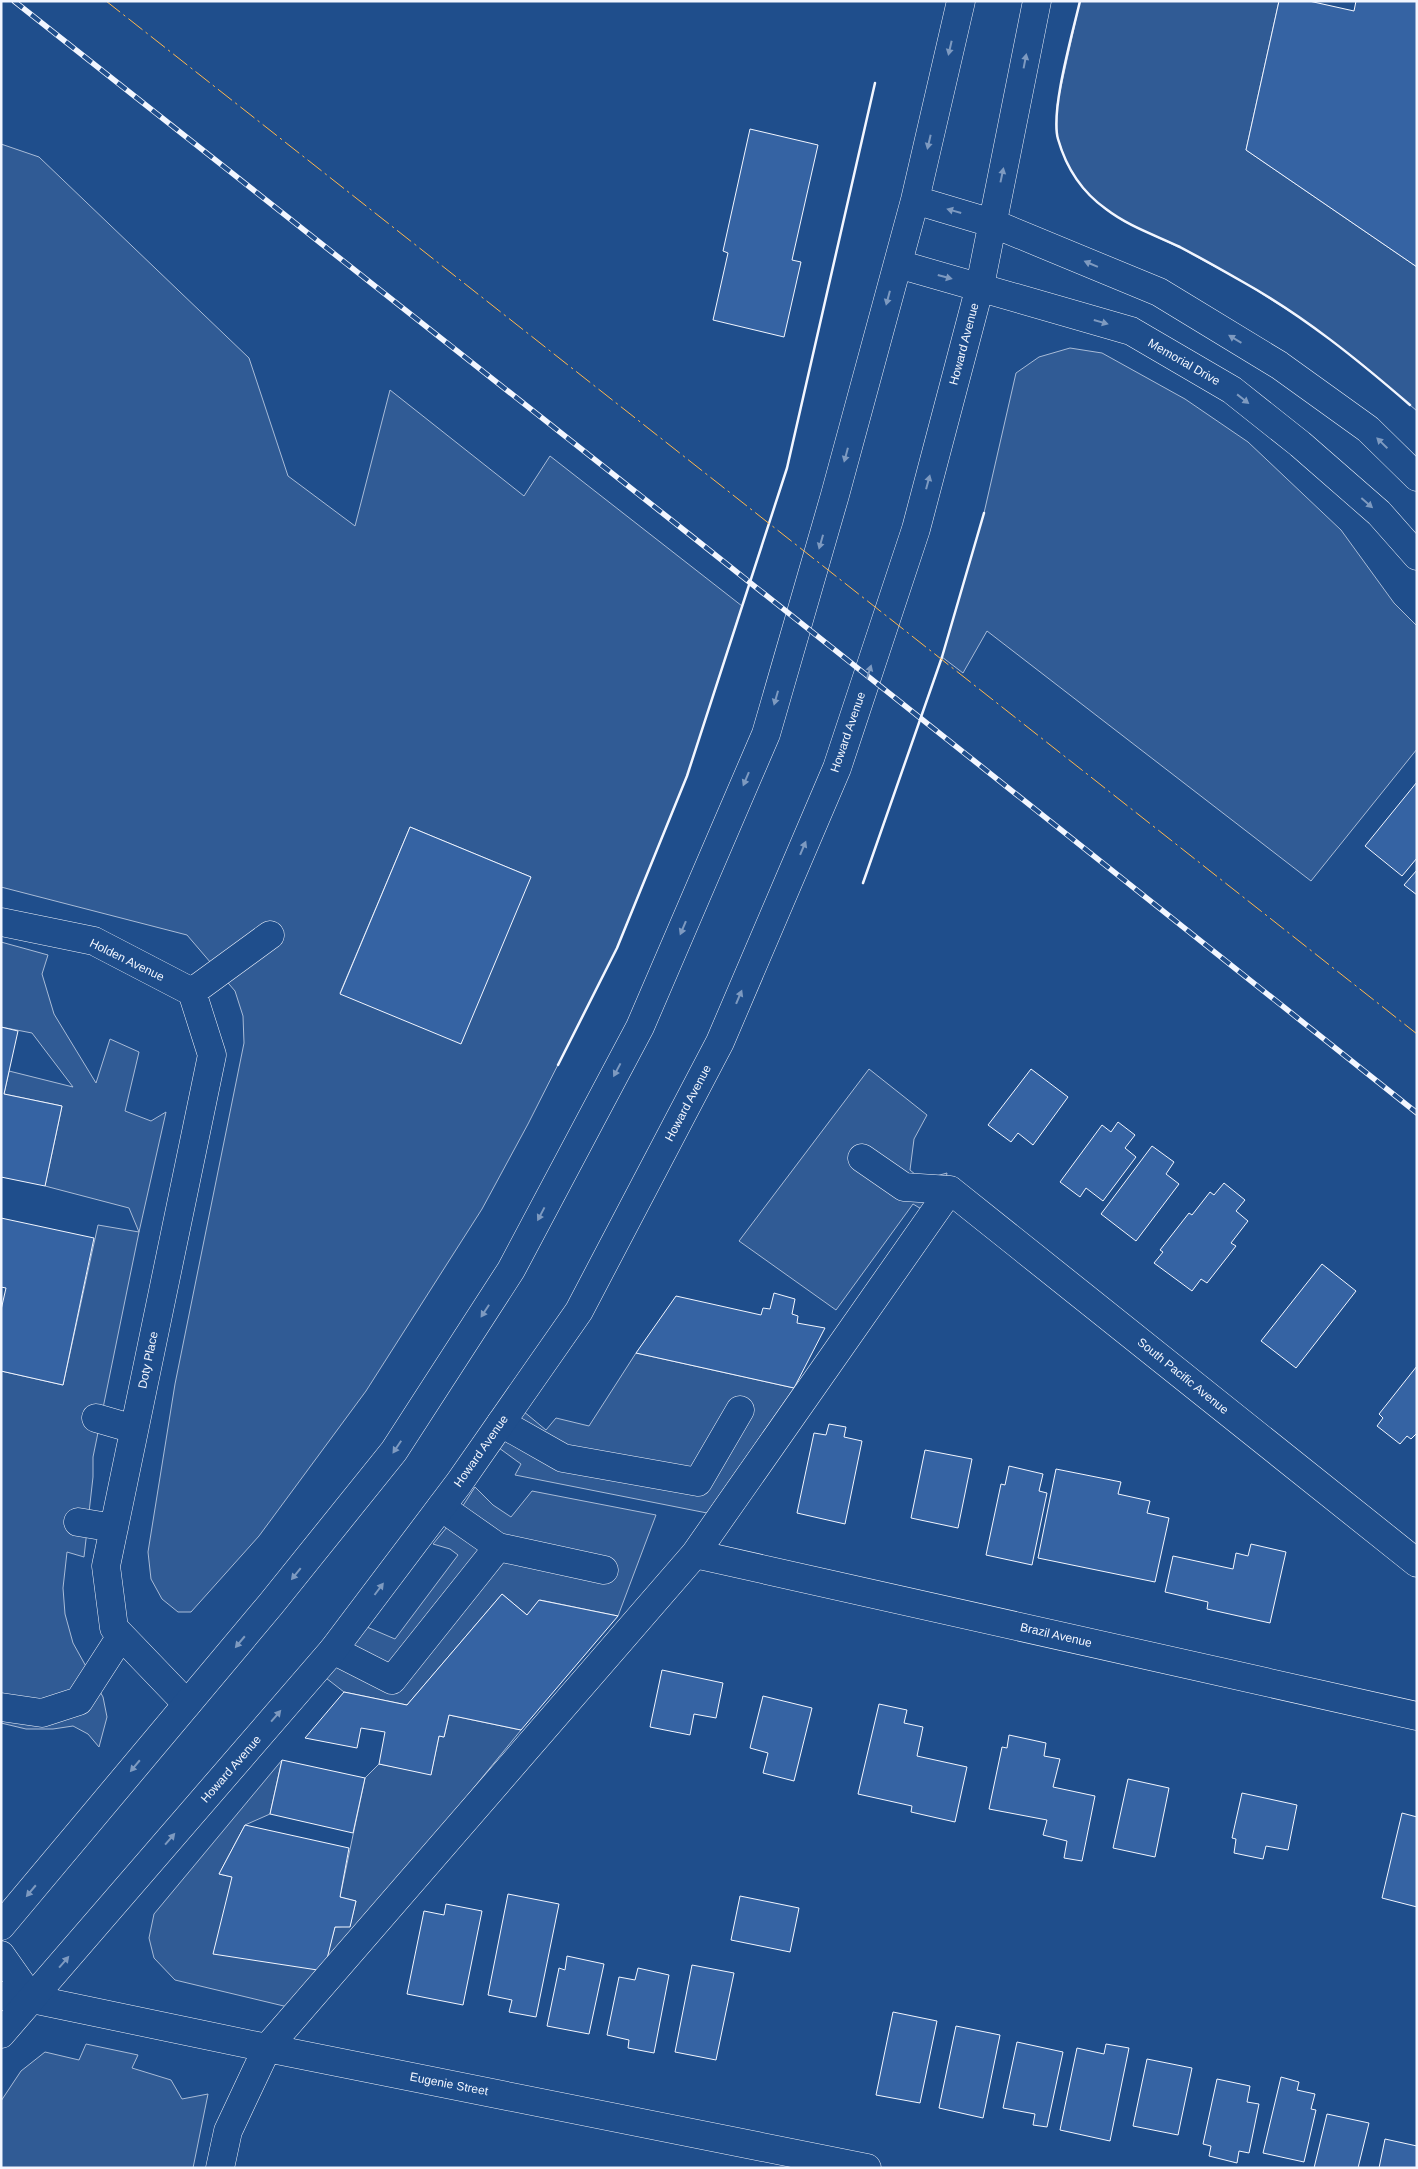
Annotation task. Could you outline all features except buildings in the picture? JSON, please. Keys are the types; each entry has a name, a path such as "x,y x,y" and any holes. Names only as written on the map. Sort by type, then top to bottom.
{"main road":[{"path":"1,1926 272,1604 394,1451 511,1270 640,1027 766,734 835,495 898,264 915,200 961,1"},
{"name":"Howard Avenue","path":"1,2034 333,1650 441,1507 579,1311 720,1042 837,768 916,529 980,286 1037,1"},
{"path":"915,200 992,223 1158,292 1279,365 1368,429 1417,477"},
{"name":"Memorial Drive","path":"898,264 980,286 1131,331 1232,390 1300,444 1379,513 1417,556"},
{"name":"Holden Avenue","path":"1,922 94,941 192,992"},
{"path":"192,992 270,935"},
{"name":"Doty Place","path":"187,1704 114,1628 106,1566 212,1055 192,992"},
{"path":"862,1158 904,1187 950,1190"},
{"path":"220,2168 228,2131 267,2048 695,1554 950,1190"},
{"name":"South Pacific Avenue","path":"950,1190 1417,1563"},
{"path":"501,1423 563,1458 698,1482 740,1410"},
{"path":"96,1418 134,1429"},
{"path":"441,1507 498,1547 604,1570"},
{"path":"78,1522 114,1528"},
{"path":"333,1650 392,1680 498,1547"},
{"name":"Brazil Avenue","path":"695,1554 1417,1716"},
{"path":"1,1707 42,1713 78,1701 121,1636"},
{"path":"1,1956 32,1998"},
{"name":"Eugenie Street","path":"1,1996 32,1998 267,2048 867,2168"}],"shaded area":[{"path":"1080,1 1279,1 1246,150 1417,267 1417,411 1362,364 1308,323 1245,283 1180,248 1125,222 1105,209 1084,190 1067,164 1057,136 1057,105"},
{"path":"1,144 39,157 249,358 288,476 355,526 390,390 524,496 550,456 742,606 687,776 617,948 528,1124 482,1209 366,1391 259,1536 191,1612 178,1612 162,1599 151,1579 148,1552 175,1384 244,1043 243,1016 235,991 187,935 1,887","holes":["410,827 531,877 340,993"]},
{"path":"1070,348 1102,353 1185,399 1248,442 1341,530 1394,603 1417,626 1417,749 1311,881 987,631 963,673 942,657 984,513 1016,373 1039,357"},
{"path":"1,942 48,955 42,974 54,1014 96,1083 110,1039 139,1052 125,1111 151,1121 166,1112 139,1232 129,1208 45,1186 62,1106 4,1094 9,1071 73,1087 32,1033 1,1027"},
{"path":"869,1069 927,1115 914,1139 910,1170 922,1180 947,1173 942,1202 923,1210 913,1204 836,1310 739,1241"},
{"path":"98,1225 139,1232 93,1457 93,1477 84,1557 67,1552 63,1588 65,1614 73,1643 103,1697 107,1717 99,1747 88,1734 73,1726 53,1729 26,1729 1,1723 1,1371 63,1385"},
{"path":"636,1353 794,1388 707,1513 515,1475 521,1464 499,1448 523,1411 546,1430 556,1418 589,1426"},
{"path":"475,1487 493,1505 511,1517 532,1491 656,1515 618,1616 540,1600 527,1615 502,1594 407,1705 344,1692 326,1678 367,1627 395,1639 458,1555 450,1549 433,1544 457,1515"},
{"path":"449,1715 521,1730 324,1971 288,2007 175,1980 154,1958 149,1938 154,1914 282,1760 270,1814 245,1825 219,1874 232,1877 323,1970 335,1927 350,1926 356,1901 340,1897 365,1778 379,1764 431,1774 439,1736 444,1737"},
{"path":"86,2044 138,2055 132,2068 171,2080 182,2099 208,2094 193,2168 1,2168 1,2101 21,2071 45,2052 79,2060"}],"railway":[{"path":"14,1 694,538 1417,1113"}],"wall":[{"path":"1080,1 1063,71 1056,126 1061,149 1070,169 1082,187 1114,215 1196,255 1288,309 1350,355 1410,405"},
{"path":"558,1065 617,948 687,776 787,468 875,83"},
{"path":"863,883 942,657 984,513"}],"power":[{"path":"106,1 1417,1034"}]}
